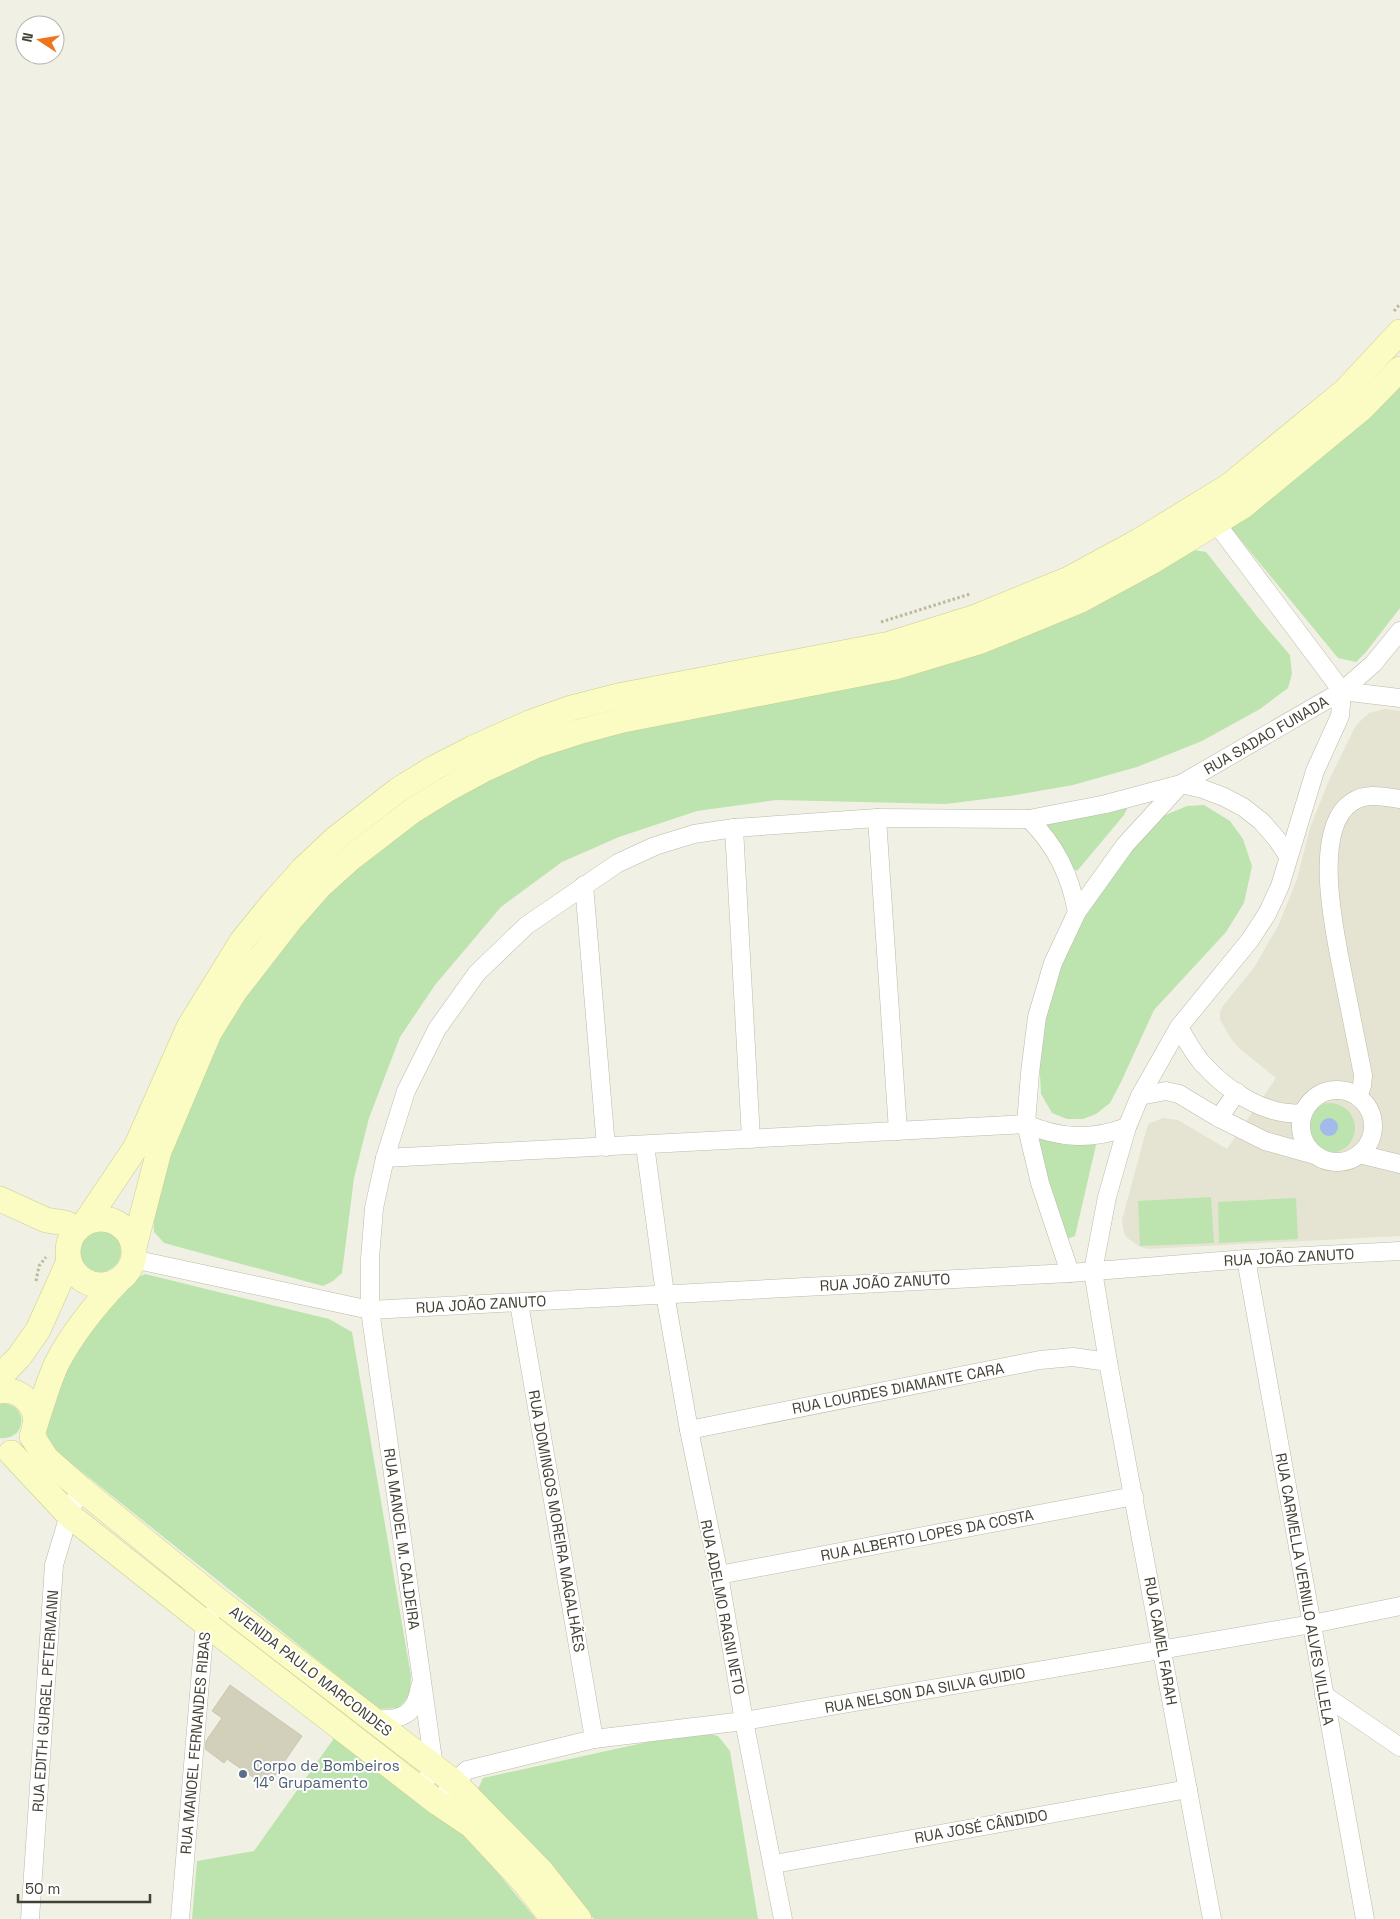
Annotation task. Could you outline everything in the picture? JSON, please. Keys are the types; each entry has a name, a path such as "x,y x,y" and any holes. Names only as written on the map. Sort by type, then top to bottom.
{"main road":[{"path":"0,1377 20,1356 38,1330 75,1241 136,1147 189,1027 242,941 303,869 335,839 398,790 434,768 473,748 529,723 572,708 618,696 890,644 972,618 1069,579 1139,541 1229,486 1345,391 1400,332"},
{"path":"6,1452 22,1447 33,1430 57,1364 70,1341 129,1262 159,1151 208,1033 235,991 290,920 320,886 359,851 412,810 446,790 483,770 538,746 578,732 623,720 895,667 981,641 1079,601 1151,562 1243,506 1362,408 1400,369"},
{"path":"0,1198 46,1220 66,1223 75,1241 77,1274 90,1283 100,1285 111,1284 129,1262 131,1237 125,1228 116,1222 106,1219 95,1219 75,1241 56,1245 37,1230 0,1216"},
{"name":"AVENIDA PAULO MARCONDES","path":"0,1391 14,1392 24,1397 30,1405 35,1415 33,1430 46,1458 220,1602 444,1774 541,1871 579,1919"},
{"name":"AVENIDA PAULO MARCONDES","path":"6,1452 69,1514 205,1623 429,1796 472,1826 526,1884 554,1919"}],"street":[{"path":"1201,503 1342,691 1400,698"},
{"path":"1342,691 1373,664 1400,631"},
{"name":"RUA SADAO FUNADA","path":"1070,1273 1040,1183 1026,1124 1030,1073 1038,1017 1053,963 1077,912 1125,845 1182,784 1342,691"},
{"name":"RUA SADAO FUNADA","path":"1108,1362 1094,1271 1107,1197 1127,1127 1140,1096 1180,1027 1250,940 1267,914 1280,886 1315,771 1340,716 1342,691"},
{"path":"1182,784 1224,796 1243,807 1261,821 1288,856"},
{"name":"RUA MANOEL M. CALDEIRA","path":"444,1774 422,1678 370,1310 370,1259 374,1208 385,1158 406,1091 437,1029 477,973 527,925 618,863 655,846 694,834 734,828 877,818 1030,819 1106,804 1182,784"},
{"path":"1358,1096 1362,1086 1362,1075 1332,922 1329,892 1329,861 1333,831 1342,811 1359,799 1372,795 1400,799"},
{"path":"877,818 898,1131"},
{"path":"1030,819 1044,834 1066,871 1073,891 1077,912"},
{"path":"734,828 751,1139"},
{"path":"584,885 606,1147"},
{"path":"1180,1027 1190,1046 1203,1064 1236,1092 1272,1110 1292,1114 1303,1113"},
{"path":"1140,1096 1157,1091 1179,1094 1219,1118 1266,1141 1315,1155 1324,1160 1342,1162 1359,1154 1366,1147 1370,1139 1372,1120 1364,1103 1358,1096 1340,1090 1331,1090 1314,1098 1307,1104 1301,1122 1304,1140 1315,1155"},
{"path":"1219,1118 1236,1092"},
{"path":"385,1158 1026,1124 1059,1135 1076,1137 1102,1134 1127,1127"},
{"name":"RUA ADELMO RAGNI NETO","path":"645,1145 665,1294 689,1430 719,1575 744,1721 774,1864 783,1919"},
{"path":"1359,1154 1400,1164"},
{"name":"RUA JOÃO ZANUTO","path":"129,1262 370,1310 1070,1273 1246,1259 1399,1255"},
{"name":"RUA CARMELLA VERNILO ALVES VILLELA","path":"1246,1259 1365,1919"},
{"name":"RUA DOMINGOS MOREIRA MAGALHÃES","path":"519,1303 594,1739"},
{"name":"RUA LOURDES DIAMANTE CARA","path":"689,1430 1040,1360 1073,1357 1108,1362"},
{"name":"RUA CAMEL FARAH","path":"1108,1362 1212,1919"},
{"name":"RUA EDITH GURGEL PETERMANN","path":"30,1919 54,1565 69,1514 80,1488"},
{"name":"RUA ALBERTO LOPES DA COSTA","path":"719,1575 1134,1496"},
{"name":"RUA MANOEL FERNANDES RIBAS","path":"180,1919 205,1623 220,1602"},
{"name":"RUA NELSON DA SILVA GUIDIO","path":"444,1774 594,1739 744,1721 1312,1624 1400,1606"},
{"path":"372,1719 390,1721 401,1718 413,1709 419,1699 422,1678"},
{"path":"1324,1695 1400,1747"},
{"path":"429,1796 444,1774"},
{"path":"429,1796 444,1774"},
{"name":"RUA JOSÉ CÂNDIDO","path":"774,1864 1188,1789"}],"shaded area":[{"path":"1385,709 1400,711 1400,1236 1148,1249 1140,1247 1126,1237 1122,1220 1148,1124 1163,1118 1178,1120 1227,1149 1276,1078 1240,1049 1232,1040 1220,1020 1220,1012 1255,966 1279,924 1297,879 1310,828 1329,780 1356,725 1369,713"}],"green space":[{"path":"1400,383 1400,608 1356,662 1338,658 1230,527 1275,495 1332,449"},
{"path":"1188,549 1206,552 1290,655 1292,674 1288,688 1260,709 1202,741 1137,767 1073,785 1010,796 946,804 776,800 697,811 619,837 562,862 501,907 435,985 400,1037 369,1118 354,1178 342,1273 333,1281 323,1286 164,1243 154,1232 153,1203 179,1122 216,1041 264,967 325,896 424,810 554,745"},
{"path":"1124,804 1127,809 1124,815 1077,871 1070,866 1045,826 1046,821"},
{"path":"1204,805 1230,821 1243,839 1252,866 1244,903 1226,932 1154,1010 1110,1103 1096,1114 1083,1119 1067,1119 1052,1113 1041,1094 1039,1057 1045,1009 1076,921 1132,844 1161,817 1187,806"},
{"path":"1325,1103 1335,1103 1348,1110 1355,1123 1355,1133 1348,1146 1335,1153 1325,1153 1316,1149 1309,1142 1305,1133 1305,1123 1309,1114 1316,1107"},
{"path":"1035,1134 1063,1143 1077,1144 1092,1141 1096,1145 1075,1236 1067,1239 1056,1220"},
{"path":"1211,1197 1214,1243 1140,1246 1138,1201"},
{"path":"1296,1198 1298,1239 1219,1243 1218,1202"},
{"path":"104,1230 112,1233 118,1239 121,1251 118,1263 112,1269 96,1272 88,1269 82,1263 79,1247 82,1239 88,1233"},
{"path":"145,1274 329,1319 352,1332 411,1676 410,1696 398,1708 379,1709 52,1448 43,1424 57,1376 122,1286"},
{"path":"0,1403 10,1405 20,1415 20,1428 16,1434 9,1437 0,1438"},
{"path":"698,1731 718,1736 730,1751 758,1919 594,1919 540,1856 478,1789 483,1778"},
{"path":"337,1734 457,1829 489,1862 536,1919 192,1919 197,1861 254,1851"}],"water":[{"path":"1325,1118 1333,1118 1338,1123 1336,1134 1325,1136 1320,1131 1320,1123"}],"building":[{"path":"230,1685 302,1736 267,1787 227,1759 224,1763 205,1749 206,1741 222,1718 212,1711"}],"place":[{"name":"Corpo de Bombeiros 14° Grupamento","path":"243,1774"}]}
